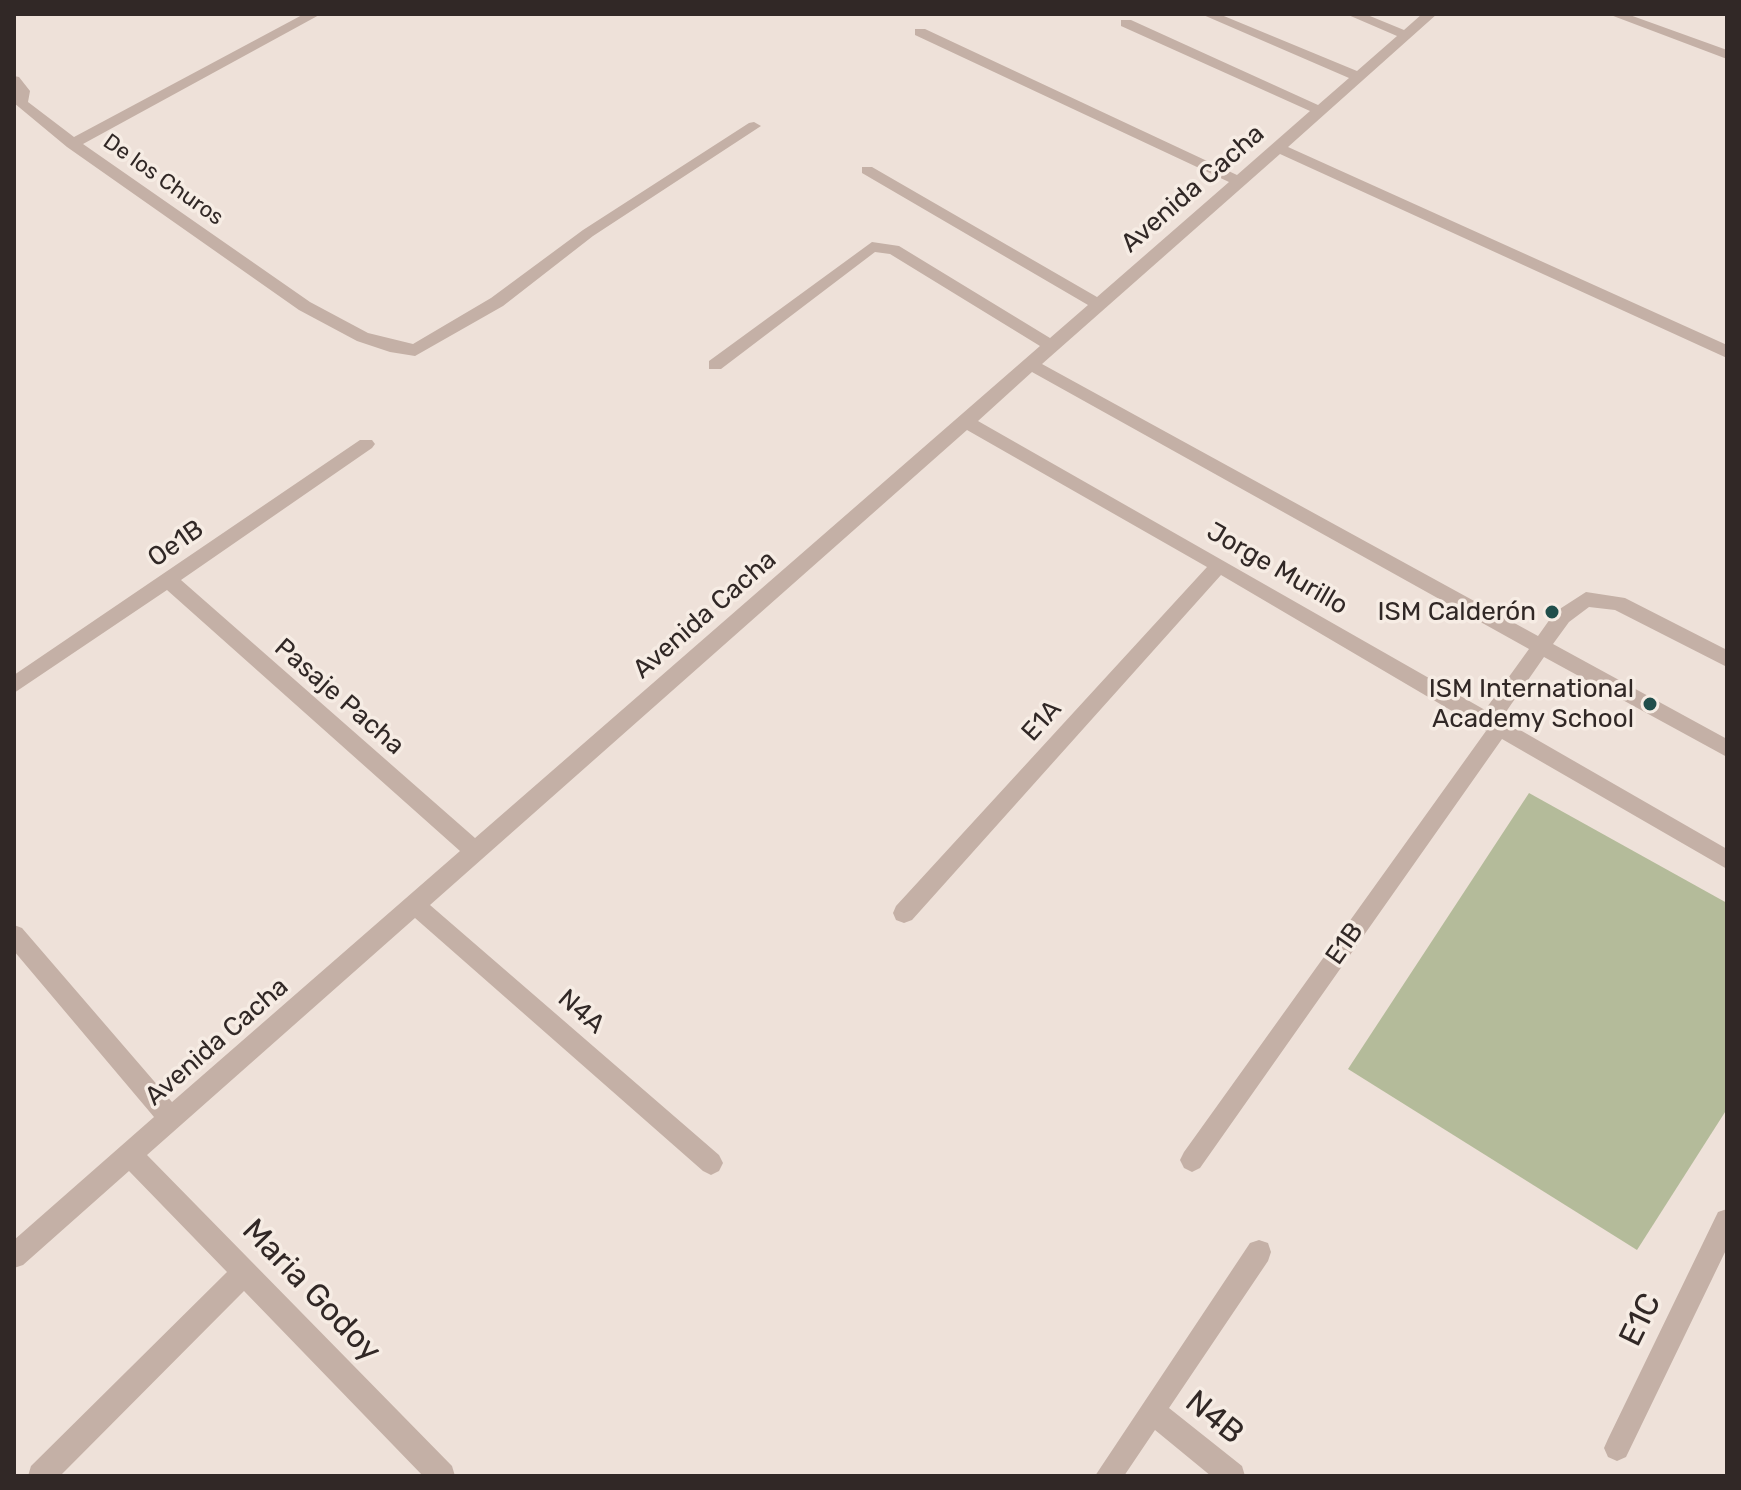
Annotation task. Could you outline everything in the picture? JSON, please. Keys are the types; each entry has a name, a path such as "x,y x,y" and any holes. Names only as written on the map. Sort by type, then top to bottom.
{"street":[{"path":"72,144 314,14"},
{"path":"1208,14 1363,73"},
{"path":"1240,14 1363,73"},
{"path":"1353,14 1406,35"},
{"name":"Avenida Cacha","path":"14,1256 1430,14"},
{"path":"1615,14 1727,55"},
{"path":"1126,23 1321,111"},
{"path":"920,32 1240,182"},
{"name":"De los Churos","path":"14,80 23,91 18,104 72,144 304,305 362,336 400,350 415,350 497,302 588,233 754,126"},
{"path":"1279,148 1727,352"},
{"path":"867,170 1099,305"},
{"path":"715,365 872,247 882,246 894,249 1052,346"},
{"path":"1030,364 1727,749"},
{"name":"Jorge Murillo","path":"965,421 1727,860"},
{"name":"Oe1B","path":"14,685 366,444"},
{"name":"E1A","path":"904,913 1219,565"},
{"name":"Pasaje Pacha","path":"169,581 475,851"},
{"name":"E1B","path":"1192,1160 1492,726 1562,617 1586,599 1603,599 1641,613 1727,659"},
{"name":"N4A","path":"414,904 711,1163"},
{"path":"14,935 170,1118"},
{"name":"Maria Godoy","path":"130,1155 442,1476"},
{"name":"E1C","path":"1617,1448 1727,1221"},
{"path":"1108,1476 1259,1252"},
{"path":"41,1476 246,1271"},
{"name":"N4B","path":"1153,1412 1232,1476"}],"green space":[{"path":"1529,793 1727,903 1727,1109 1637,1250 1348,1069"}],"place":[{"name":"ISM Calderón","path":"1552,612"},
{"name":"ISM International Academy School","path":"1650,704"}]}
